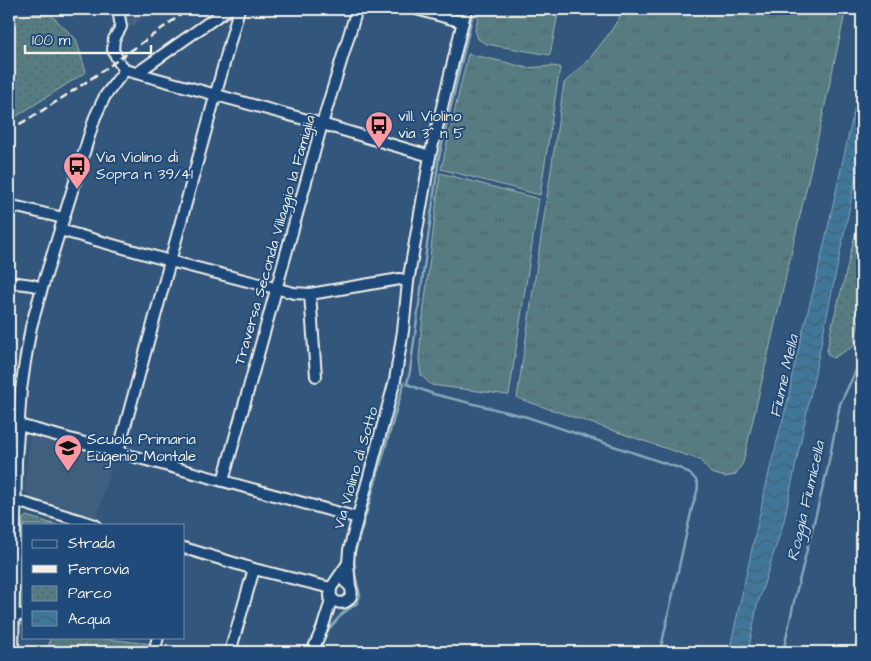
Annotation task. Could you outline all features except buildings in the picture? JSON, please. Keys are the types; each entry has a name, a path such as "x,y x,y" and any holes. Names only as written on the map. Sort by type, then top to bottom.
{"street":[{"path":"118,9 121,27 114,39 113,50 125,70 430,156"},
{"path":"137,73 230,9"},
{"path":"118,452 239,9"},
{"name":"Traversa Seconda Villaggio la Famiglia","path":"223,480 322,124 357,9"},
{"path":"416,9 463,22"},
{"name":"Via Violino di Sotto","path":"322,629 334,612 347,601 352,592 348,563 349,550 395,380 403,332 408,282 430,156 466,9"},
{"path":"13,652 15,614 12,500 25,362 31,327 63,218 99,107 108,90 125,70"},
{"path":"9,205 63,218"},
{"path":"60,230 294,294 310,294 400,280 408,282"},
{"path":"9,282 32,284 42,288"},
{"path":"310,294 316,376"},
{"path":"19,425 358,518"},
{"path":"12,500 93,524"},
{"path":"185,548 254,569 332,588"},
{"name":"Via Violino di Sotto","path":"312,652 330,604 332,588 348,563"},
{"path":"230,652 254,569"},
{"path":"332,588 341,581 350,586"},
{"path":"332,588 334,600 344,603 347,601"},
{"path":"154,652 158,638"}],"shaded area":[{"path":"125,9 155,9 128,29"},
{"name":"Scuola Primaria Eugenio Montale","path":"32,436 114,459 96,520 33,502 29,498 25,486 29,439"}],"green space":[{"path":"9,9 16,9 18,17 47,11 76,39 86,72 9,121"},
{"path":"480,9 559,9 550,55 486,44 478,39 475,30"},
{"path":"625,9 846,9 743,463 735,475 725,477 711,473 700,460 517,398 564,83 590,58"},
{"path":"468,54 527,68 560,67 540,195 441,169"},
{"path":"440,173 539,199 509,395 431,385 421,375 419,359 421,333"},
{"path":"862,205 862,312 854,346 833,358 828,355 827,351"},
{"path":"26,516 54,524 23,524 23,519"},
{"path":"22,545 22,625 19,624"},
{"path":"50,638 96,638 152,644 150,652 19,652 19,647 49,647"}],"water":[{"path":"862,75 862,148 784,521 757,606 748,652 729,652 770,468 789,396 792,375 817,276"}],"waterway":[{"path":"474,9 439,157 407,384 433,394 527,417 682,469 694,477 697,481 698,489 692,508 660,652"},
{"name":"Roggia Fiumicella","path":"783,652 827,471 840,404 862,358"},
{"path":"318,652 328,630 342,614 357,603 360,595 355,574 354,556 404,383"}],"railway":[{"path":"9,130 123,57 189,9"}],"place":[{"name":"vill. Violino via 3^ n 5","path":"379,149"},
{"name":"Via Violino di Sopra n 39/41","path":"77,190"},
{"name":"Scuola Primaria Eugenio Montale","path":"68,472"}],"water label":[{"name":"Fiume Mella","path":"784,376"}]}
